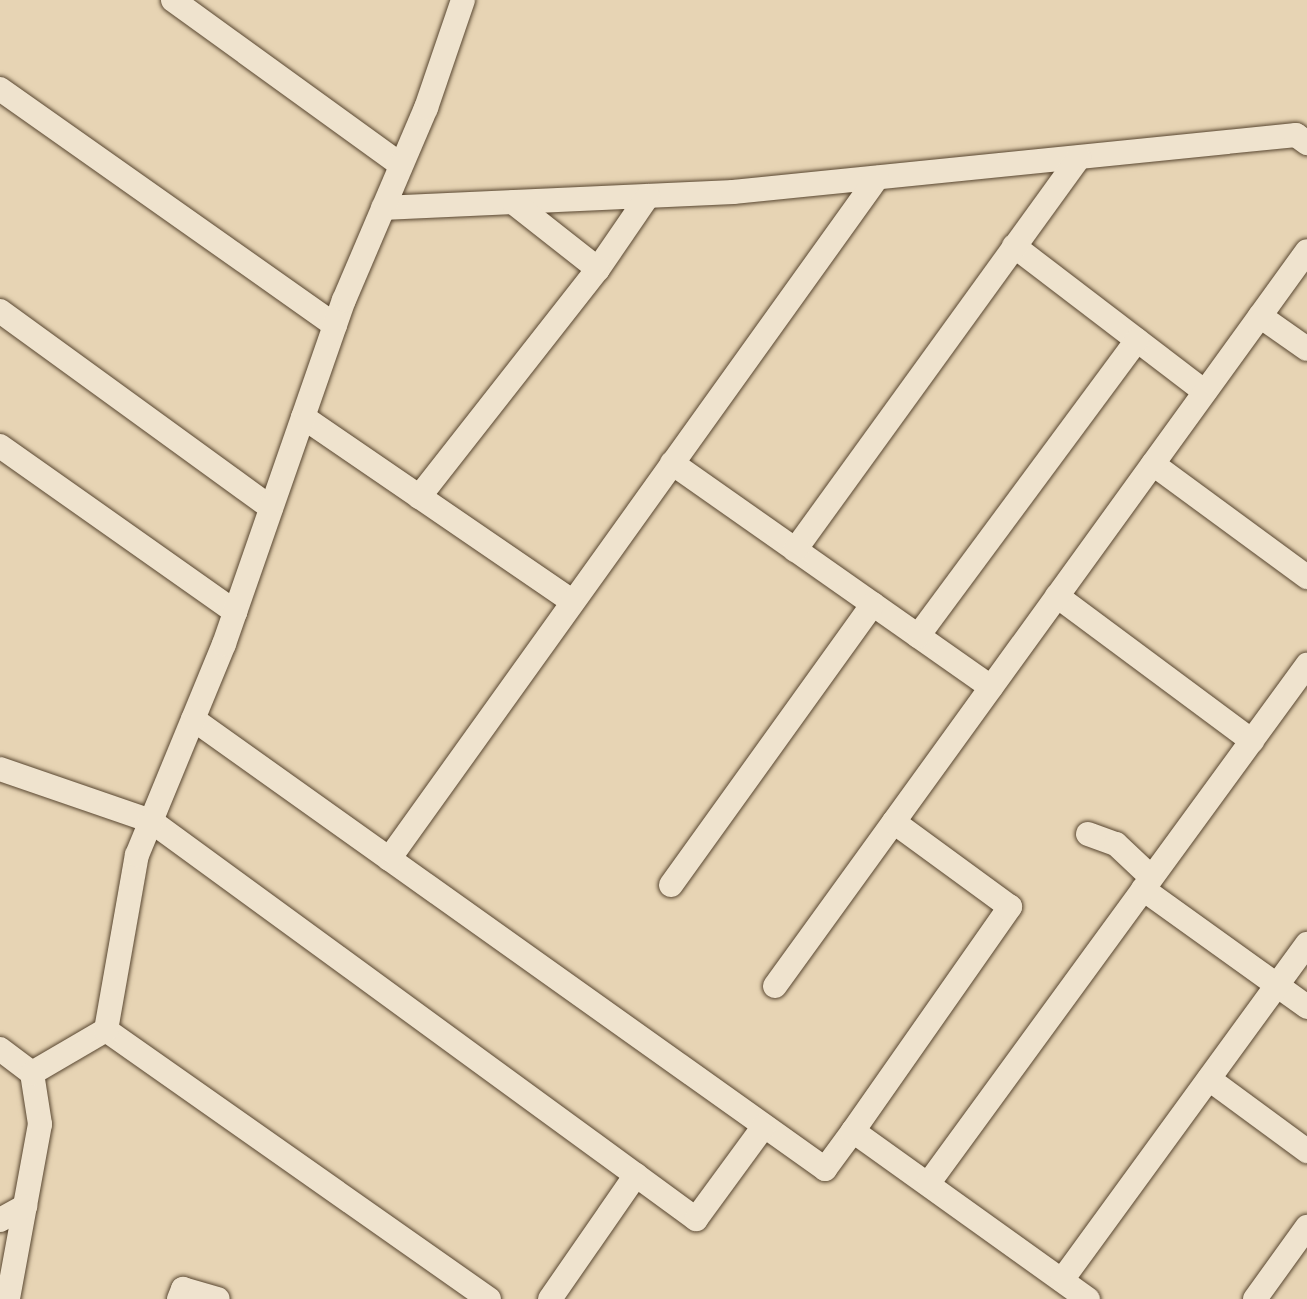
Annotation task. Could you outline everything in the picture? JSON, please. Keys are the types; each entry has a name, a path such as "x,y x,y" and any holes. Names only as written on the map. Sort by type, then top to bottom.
{"street":[{"path":"173,0 401,165"},
{"path":"32,1073 106,1030 137,855 235,612 335,325 425,108 463,0"},
{"path":"0,89 335,325"},
{"path":"383,208 733,192 1296,135 1307,143"},
{"path":"795,550 1079,158"},
{"path":"389,859 877,178"},
{"path":"419,496 598,269 648,196"},
{"path":"513,202 598,269"},
{"path":"1014,246 1205,392"},
{"path":"775,986 1307,251"},
{"path":"0,310 271,508"},
{"path":"1260,316 1307,349"},
{"path":"918,636 1137,340"},
{"path":"303,417 573,602"},
{"path":"0,446 235,612"},
{"path":"672,463 991,687"},
{"path":"1153,464 1307,577"},
{"path":"1058,596 1252,741"},
{"path":"671,885 873,604"},
{"path":"928,1184 1307,665"},
{"path":"193,719 825,1169 1010,907 894,822"},
{"path":"0,769 151,821 696,1219 764,1126"},
{"path":"1088,834 1116,844 1147,883 1276,986 1307,1007"},
{"path":"1062,1280 1307,944"},
{"path":"106,1030 489,1299"},
{"path":"0,1049 32,1073 40,1124 8,1299"},
{"path":"1209,1079 1307,1151"},
{"path":"853,1131 1088,1299"},
{"path":"550,1299 636,1175"},
{"path":"0,1220 25,1206"},
{"path":"1255,1299 1307,1227"},
{"path":"179,1299 183,1289 218,1299"}]}
